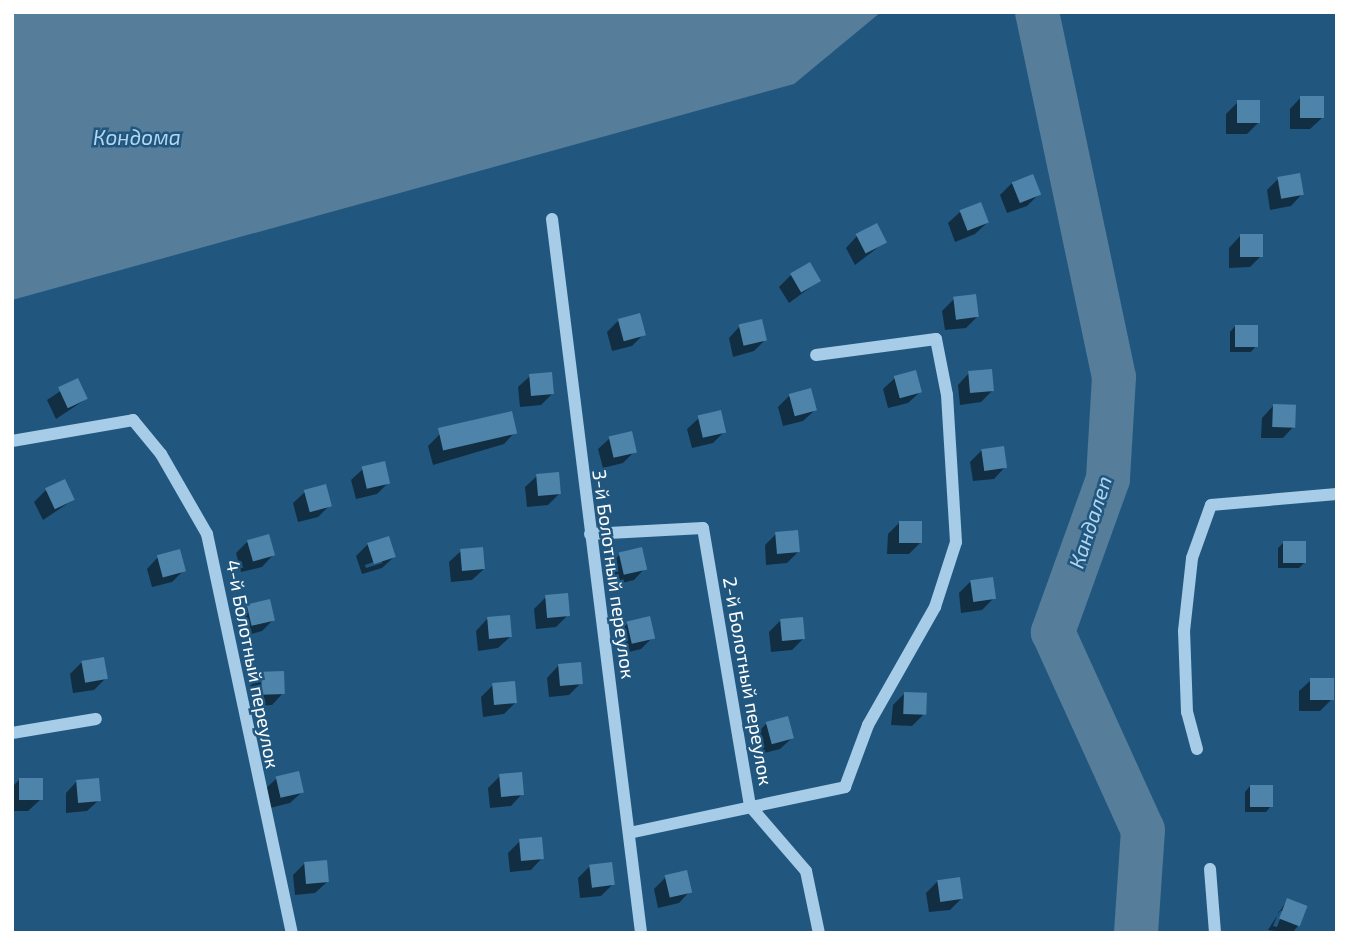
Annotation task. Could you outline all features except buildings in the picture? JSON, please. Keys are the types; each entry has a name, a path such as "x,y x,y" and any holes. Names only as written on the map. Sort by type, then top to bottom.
{"street":[{"name":"3-й Болотный переулок","path":"552,219 641,933"},
{"path":"629,833 845,787 868,725 935,607 956,542 947,395 936,338 816,355"},
{"name":"4-й Болотный переулок","path":"12,441 133,421 161,454 207,534 292,933"},
{"path":"1197,749 1187,712 1184,631 1192,558 1211,505 1337,494"},
{"name":"2-й Болотный переулок","path":"590,534 703,527 750,806 806,871 819,933"},
{"path":"12,733 96,719"},
{"path":"1210,869 1215,933"}],"water":[{"name":"Кондома","path":"12,12 881,12 794,84 12,300"}],"waterway":[{"name":"Кандалеп","path":"1037,12 1114,377 1108,479 1053,632 1143,830 1136,933"}]}
